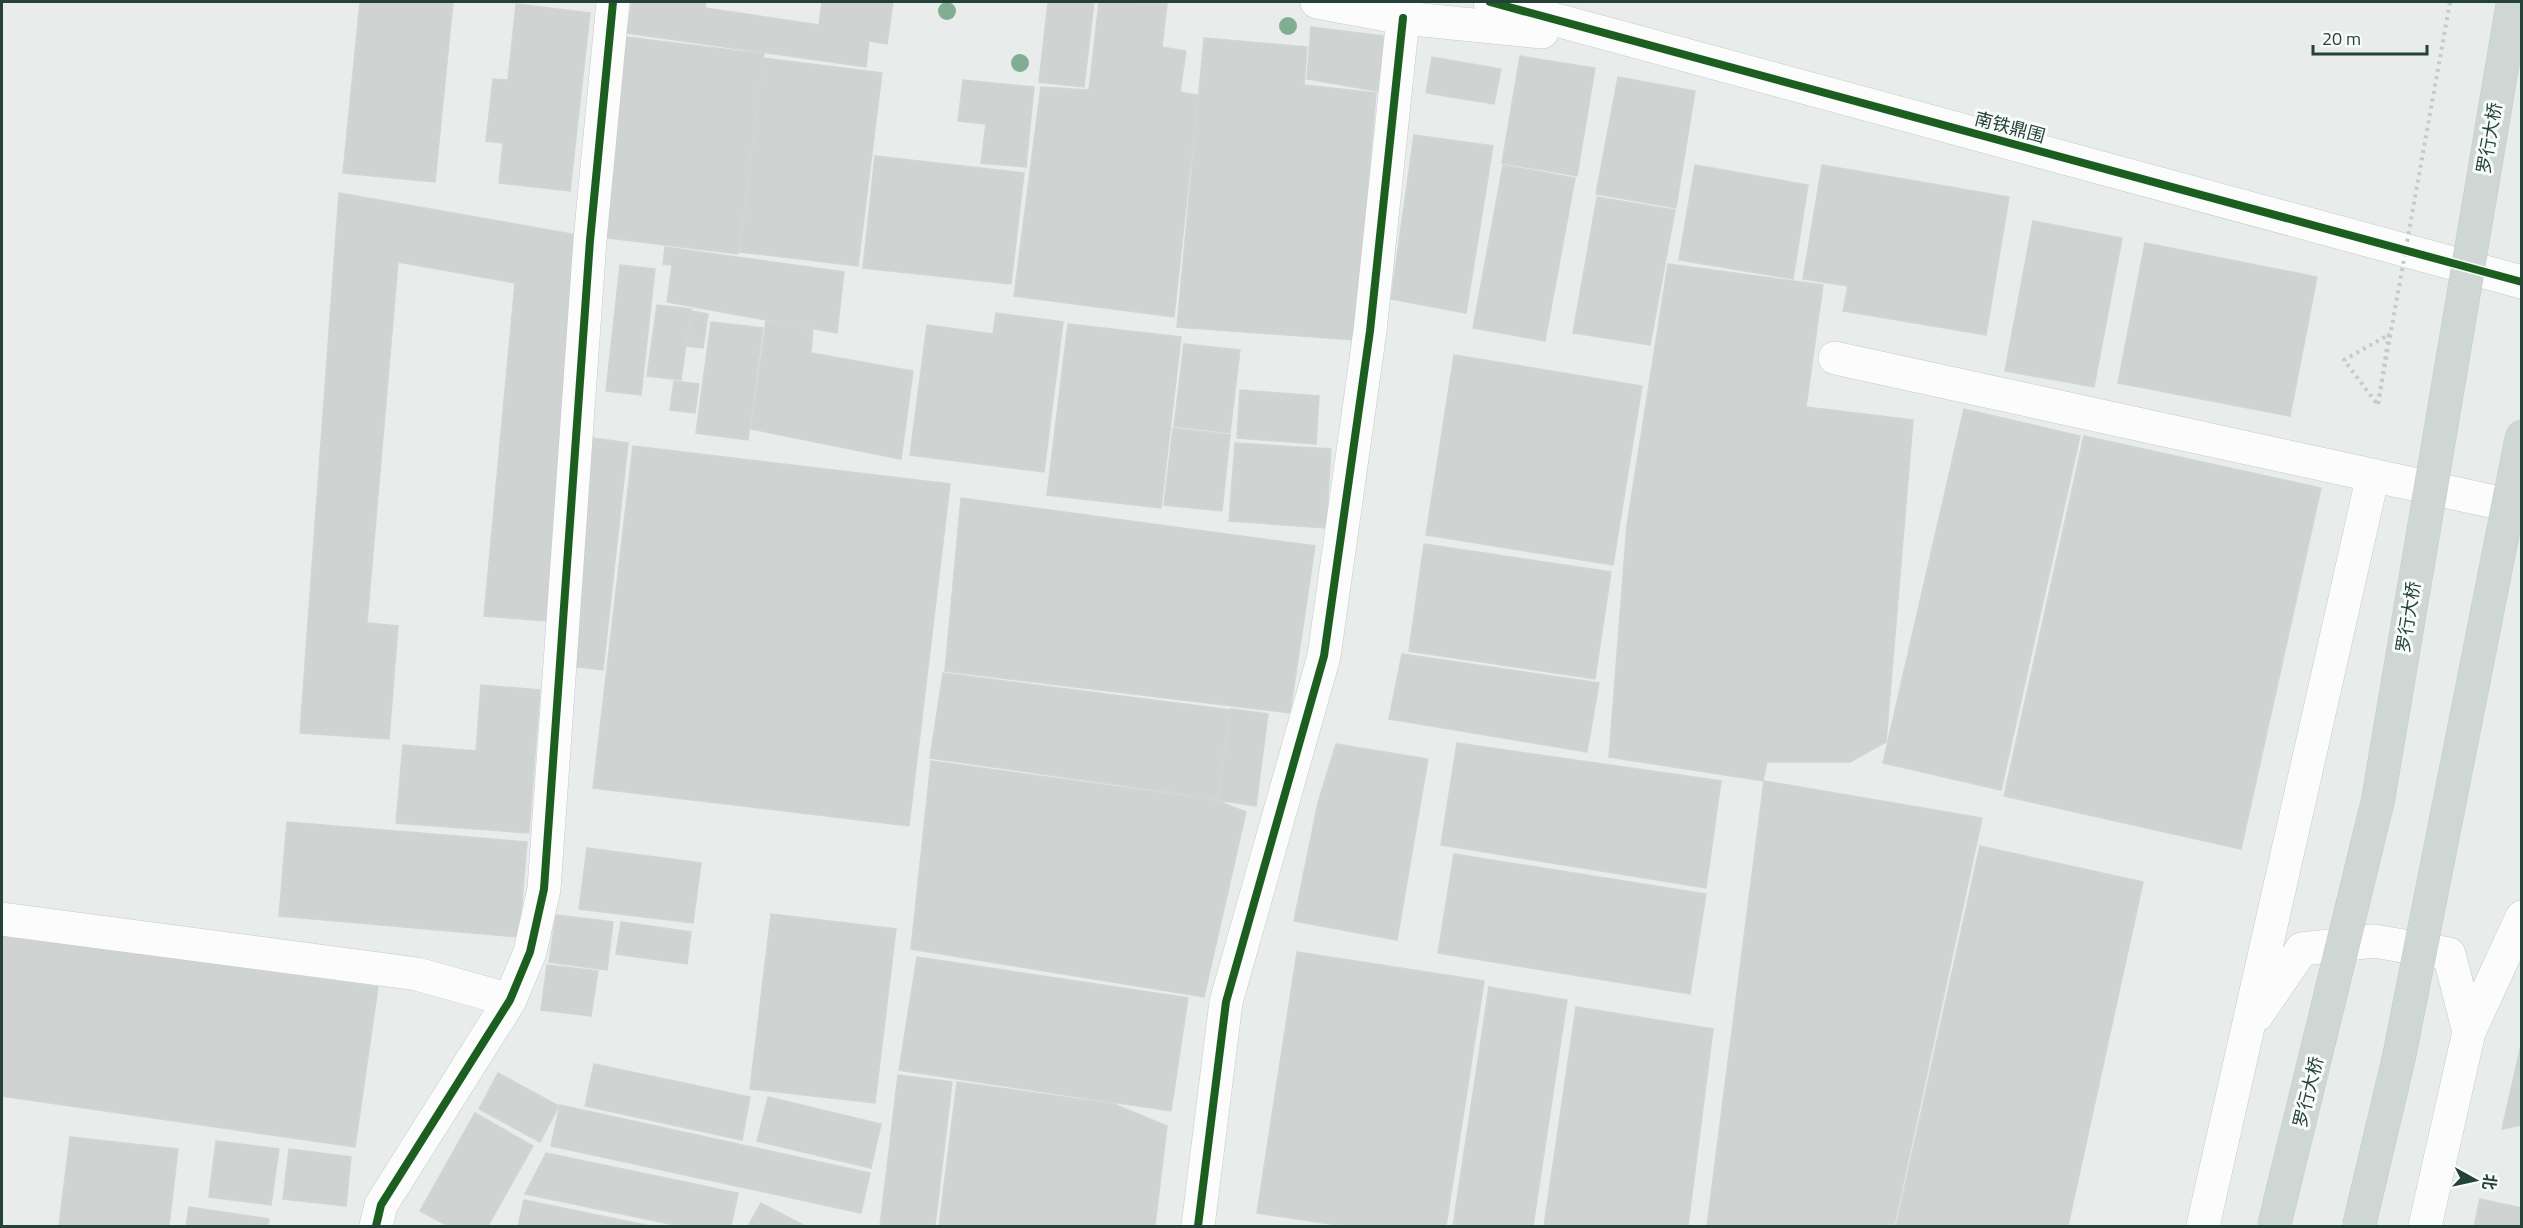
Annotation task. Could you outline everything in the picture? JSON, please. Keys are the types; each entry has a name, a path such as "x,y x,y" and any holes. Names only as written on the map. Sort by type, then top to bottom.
{"main road":[{"name":"罗行大桥","path":"2274,1227 2378,800 2513,2"},
{"path":"2360,1227 2399,1058 2522,436"}],"street":[{"path":"376,1227 381,1205 510,1000 530,952 544,889 590,240 613,2"},
{"path":"1317,2 1403,18 1639,41"},
{"name":"南铁鼎围","path":"1490,2 2522,282"},
{"path":"1198,1227 1226,1002 1324,656 1370,331 1403,18"},
{"path":"1835,358 2522,508"},
{"path":"2203,1227 2373,475"},
{"path":"2425,1227 2469,1032 2522,917"},
{"path":"2,919 417,974 510,1000"},
{"path":"2246,1030 2302,950 2374,941 2450,954 2469,1032"}],"path":[{"path":"2390,334 2344,360 2378,405 2380,393 2387,346 2389,334 2345,360 2378,404 2450,2"}],"building":[{"path":"360,2 453,2 435,182 343,173"},
{"path":"632,2 706,2 705,8 819,25 822,2 893,2 887,44 869,41 866,67 627,33"},
{"path":"1048,2 1094,2 1084,87 1039,82"},
{"path":"1099,2 1167,4 1162,47 1186,51 1180,92 1198,95 1174,317 1014,296 1041,87 1089,90"},
{"path":"516,4 590,13 570,191 499,183 503,143 486,141 493,79 508,80"},
{"path":"1311,27 1383,36 1383,92 1307,79"},
{"path":"626,37 764,54 738,254 601,237"},
{"path":"1204,38 1307,47 1304,85 1376,93 1355,340 1177,327"},
{"path":"1520,56 1595,68 1577,176 1502,163"},
{"path":"1432,57 1501,69 1494,104 1426,93"},
{"path":"763,58 882,73 858,266 740,252"},
{"path":"1618,77 1695,91 1676,208 1596,194"},
{"path":"963,80 1034,87 1026,167 981,163 986,124 958,121"},
{"path":"1414,135 1493,146 1466,313 1391,299"},
{"path":"875,156 1024,173 1011,284 863,268"},
{"path":"1503,165 1575,178 1545,341 1473,328"},
{"path":"1695,165 1808,185 1793,279 1679,260"},
{"path":"1822,165 2009,197 1986,335 1843,311 1848,286 1803,279"},
{"path":"339,193 578,235 548,621 484,616 515,283 398,262 367,623 398,626 389,739 300,733"},
{"path":"1597,197 1675,210 1650,345 1573,333"},
{"path":"2033,221 2122,238 2094,387 2005,371"},
{"path":"2145,243 2317,277 2290,416 2118,383"},
{"path":"665,247 844,272 837,333 667,302 672,265 663,264"},
{"path":"1668,264 1823,285 1806,407 1913,420 1886,742 1850,762 1767,762 1763,781 1609,757 1627,525"},
{"path":"620,265 655,269 641,395 606,391"},
{"path":"657,305 691,309 681,380 647,376"},
{"path":"692,311 708,314 703,348 687,346"},
{"path":"996,313 1063,322 1044,472 910,455 927,325 993,334"},
{"path":"766,321 813,329 811,353 913,371 901,459 751,429"},
{"path":"711,322 763,328 748,440 696,433"},
{"path":"1068,324 1181,337 1161,508 1047,495"},
{"path":"1184,344 1240,350 1230,433 1174,426"},
{"path":"1454,355 1642,386 1613,565 1426,535"},
{"path":"674,381 699,384 695,413 670,410"},
{"path":"1240,390 1319,396 1316,444 1237,438"},
{"path":"1964,409 2080,436 2001,790 1883,763"},
{"path":"1173,428 1230,435 1222,511 1164,505"},
{"path":"2084,436 2321,488 2241,849 2004,796"},
{"path":"593,438 628,443 603,670 571,666"},
{"path":"1235,443 1331,449 1326,528 1229,521"},
{"path":"633,446 950,484 909,826 593,788"},
{"path":"961,498 1315,546 1290,713 945,671"},
{"path":"1424,544 1611,572 1595,679 1409,651"},
{"path":"1402,654 1599,683 1587,752 1389,719"},
{"path":"943,673 1230,710 1217,799 930,758"},
{"path":"481,685 540,690 529,833 396,823 403,745 476,751"},
{"path":"1231,709 1268,714 1256,806 1218,800"},
{"path":"1457,743 1721,781 1706,888 1441,845"},
{"path":"1336,744 1428,759 1397,940 1294,921 1318,803"},
{"path":"931,761 1215,800 1246,812 1204,997 911,949"},
{"path":"1764,781 1982,818 1894,1226 1707,1226"},
{"path":"287,822 527,842 519,937 279,916"},
{"path":"1980,846 2143,882 2068,1226 1896,1226"},
{"path":"587,848 701,863 693,923 579,909"},
{"path":"1454,854 1706,894 1690,994 1438,953"},
{"path":"771,914 896,929 875,1103 750,1089"},
{"path":"556,915 613,922 607,970 549,962"},
{"path":"621,922 691,932 687,964 616,954"},
{"path":"2,933 378,987 355,1147 2,1096"},
{"path":"1297,952 1484,981 1446,1226 1344,1226 1257,1213"},
{"path":"917,957 1188,998 1171,1111 899,1070"},
{"path":"547,965 598,971 591,1016 541,1010"},
{"path":"1489,987 1567,1000 1533,1226 1453,1226"},
{"path":"1576,1007 1713,1029 1688,1226 1544,1226"},
{"path":"2522,1040 2522,1125 2502,1129"},
{"path":"594,1064 750,1097 742,1140 585,1106"},
{"path":"498,1073 559,1106 540,1142 479,1109"},
{"path":"898,1075 952,1082 935,1226 880,1226"},
{"path":"957,1082 1114,1104 1167,1126 1155,1226 939,1226"},
{"path":"768,1097 881,1124 871,1168 757,1141"},
{"path":"560,1105 870,1173 861,1213 551,1146"},
{"path":"475,1113 533,1146 488,1226 448,1226 420,1211"},
{"path":"70,1137 178,1149 169,1226 59,1226"},
{"path":"216,1141 279,1149 271,1205 209,1197"},
{"path":"289,1149 351,1157 346,1206 283,1199"},
{"path":"546,1153 738,1193 731,1226 680,1226 525,1194"},
{"path":"2480,1199 2522,1208 2522,1226 2474,1226"},
{"path":"524,1200 650,1226 518,1226"},
{"path":"761,1203 805,1226 748,1226"},
{"path":"189,1207 269,1219 268,1226 186,1226"}],"cycle path":[{"path":"376,1226 381,1205 510,1000 530,952 544,889 590,240 613,2"},
{"path":"1490,2 2522,282"},
{"path":"1198,1226 1226,1002 1324,656 1370,331 1403,18"}]}
